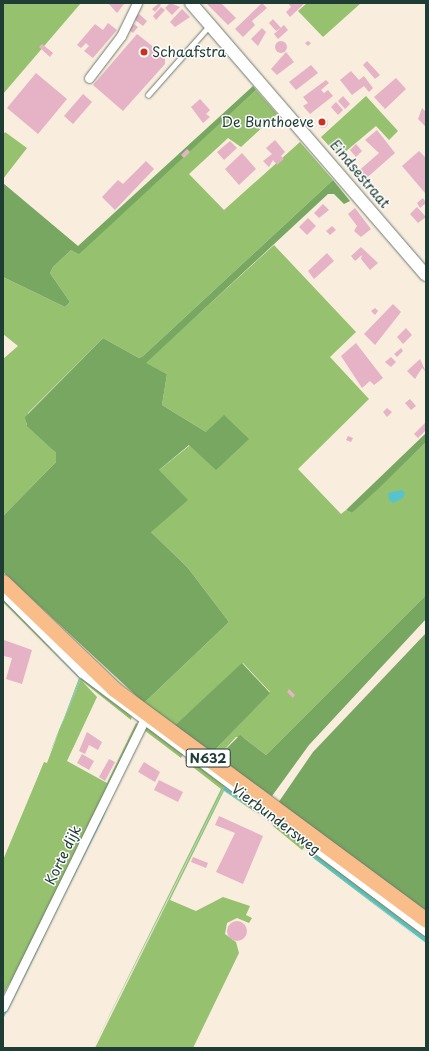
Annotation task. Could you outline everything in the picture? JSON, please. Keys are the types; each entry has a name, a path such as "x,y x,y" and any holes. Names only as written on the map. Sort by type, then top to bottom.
{"main road":[{"name":"Vierbundersweg","path":"3,582 81,659 146,717 426,920"}],"street":[{"path":"89,78 121,36 137,3"},
{"name":"Eindsestraat","path":"191,3 211,24 426,275"},
{"name":"Vierbundersweg","path":"3,592 82,673 146,717 426,931"},
{"name":"Korte dijk","path":"3,1007 146,717"}],"lane":[{"path":"148,95 211,24"}],"green space":[{"path":"5,3 81,3 3,94 3,5"},
{"path":"307,3 361,3 323,37 298,11"},
{"path":"253,86 256,90 79,254 71,250 53,267 50,273 70,302 65,307 3,277 3,183 78,246"},
{"path":"256,90 277,114 241,147 228,138 189,174 224,210 300,142 333,180 143,356 139,358 103,338 28,413 26,424 56,453 56,462 3,516 3,359 18,346 3,334 3,277 65,307 70,302 50,273 53,267 71,250 80,252"},
{"path":"366,96 398,131 389,140 376,126 339,157 321,137"},
{"path":"5,132 27,148 3,179 3,135"},
{"path":"333,180 350,201 344,204 334,194 328,194 146,363 167,374 162,405 206,432 224,415 249,439 216,470 189,445 159,470 188,500 151,532 188,568 229,622 144,703 3,572 3,516 56,462 56,453 27,426 25,417 103,338 139,358 143,356"},
{"path":"274,245 356,332 330,357 369,399 298,469 341,514 346,510 352,513 426,442 426,595 266,755 244,738 236,737 217,758 211,754 270,692 243,663 174,726 144,703 229,622 188,568 151,532 158,471 206,432 162,405 167,374 145,363"},
{"path":"426,433 426,442 378,489 352,513 346,510"},
{"path":"3,595 132,715 131,720 81,680 97,697 67,761 107,783 136,723 139,725 3,1003 11,980 3,995 3,860 44,762 47,763 59,730 81,679 80,676 45,643 80,679 63,720 79,678 3,602"},
{"path":"426,595 426,619 309,745 272,796 217,758 240,735 266,755"},
{"path":"426,633 426,913 278,803 313,752"},
{"path":"242,663 270,693 211,754 174,726"},
{"path":"144,724 184,753 181,758 144,730 3,1021 42,939 3,1016 3,1010"},
{"path":"188,756 257,807 255,812 224,791 170,900 196,911 223,897 250,906 246,915 252,918 249,923 237,918 227,923 225,934 236,942 239,953 193,1048 95,1048 223,790 253,809 224,787 93,1048 221,789 185,761"},
{"path":"275,820 307,844 302,850 273,826"},
{"path":"312,848 426,933 426,939 310,854 426,944 308,854"}],"water":[{"path":"401,490 405,492 403,498 393,503 389,500 388,493"},
{"path":"45,644 81,679 48,757 80,679"},
{"path":"224,787 253,809 223,790 94,1048"},
{"path":"108,805 103,818 47,930"},
{"path":"312,853 426,939 426,943 310,855"},
{"path":"43,939 3,1019 3,1016"}],"building":[{"path":"108,3 123,3 124,4 117,13"},
{"path":"159,3 161,5 155,12 152,9"},
{"path":"170,3 180,7 172,15 165,8"},
{"path":"206,3 221,3 236,18 228,25"},
{"path":"262,3 267,8 252,21 255,25 243,37 235,29"},
{"path":"288,3 305,3 290,17 286,12 291,7"},
{"path":"161,7 165,10 156,20 153,16"},
{"path":"182,9 190,17 175,27 170,22"},
{"path":"139,14 147,21 143,26 134,19"},
{"path":"273,19 281,28 276,31 269,23"},
{"path":"108,23 117,30 93,58 84,51 89,46 86,43 81,48 77,45 95,24 103,30"},
{"path":"134,24 138,27 133,33 129,30"},
{"path":"284,25 288,30 278,39 274,34"},
{"path":"262,28 266,32 258,46 251,39"},
{"path":"137,34 165,56 165,64 123,111 93,85"},
{"path":"283,41 286,42 286,52 279,53 276,52 275,45 276,42"},
{"path":"308,41 311,43 308,46 305,43"},
{"path":"42,44 53,53 50,57 39,47"},
{"path":"286,52 294,62 277,75 271,69"},
{"path":"367,61 380,75 375,79 363,65"},
{"path":"311,65 318,73 296,90 289,82"},
{"path":"351,71 359,80 364,76 373,88 369,92 364,86 352,95 340,80"},
{"path":"36,73 67,99 38,134 7,108"},
{"path":"396,78 406,89 385,109 374,97"},
{"path":"326,80 329,83 321,90 324,93 328,90 333,96 310,114 303,106 308,103 303,97"},
{"path":"83,94 92,102 73,124 64,116"},
{"path":"343,96 350,104 345,109 338,101"},
{"path":"200,99 210,110 206,114 210,117 203,123 191,107"},
{"path":"336,102 343,110 338,115 331,107"},
{"path":"422,108 426,112 426,127 418,119"},
{"name":"De Bunthoeve","path":"320,117 324,117 326,118 326,126 320,127 317,124 317,120"},
{"path":"377,130 395,153 362,182 355,174 379,153 365,140"},
{"path":"275,140 285,152 281,156 284,159 277,165 273,160 269,167 263,161 272,154 266,148"},
{"path":"230,141 237,148 224,160 217,152"},
{"path":"356,144 362,151 356,157 350,150"},
{"path":"187,149 190,152 184,158 181,155"},
{"path":"419,151 426,158 425,193 402,166"},
{"path":"242,153 256,169 239,185 225,169"},
{"path":"146,161 154,169 115,210 102,197 118,180 123,184"},
{"path":"423,198 426,203 420,208 417,203"},
{"path":"323,204 329,210 319,218 314,213"},
{"path":"417,207 426,217 418,223 410,214"},
{"path":"355,208 371,229 361,237 354,231 357,226 348,214"},
{"path":"308,218 316,226 307,235 299,227"},
{"path":"332,226 336,230 330,235 326,231"},
{"path":"361,247 378,263 370,270 361,259 362,255 355,261 351,256"},
{"path":"327,253 334,261 314,279 308,271"},
{"path":"393,304 401,312 375,345 364,334"},
{"path":"375,308 378,311 375,315 371,311"},
{"path":"406,328 412,335 403,344 397,337"},
{"path":"356,343 383,378 374,385 370,381 362,388 341,356"},
{"path":"401,348 403,351 397,357 394,354"},
{"path":"391,357 396,362 391,367 385,362"},
{"path":"420,359 426,372 422,368 415,379 407,371"},
{"path":"410,399 416,406 411,410 405,403"},
{"path":"387,408 392,412 387,417 383,412"},
{"path":"426,422 426,430 418,438 414,434"},
{"path":"348,436 353,438 351,442 346,440"},
{"path":"4,640 32,650 22,684 6,679 12,658 4,656"},
{"path":"289,689 295,695 293,698 287,692"},
{"path":"87,732 102,742 98,750 89,745 85,754 79,751"},
{"path":"82,754 94,761 89,770 77,763"},
{"path":"109,759 115,762 105,781 99,777"},
{"path":"144,762 160,772 155,782 138,772"},
{"path":"159,780 183,792 178,802 154,790"},
{"path":"219,816 263,836 243,884 216,872 235,833 215,825"},
{"path":"193,857 208,863 206,868 191,862"},
{"path":"237,921 244,924 247,931 244,938 237,941 230,938 227,931 230,924"}],"place":[{"name":"Schaafstra","path":"144,52"},
{"name":"De Bunthoeve","path":"322,122"}]}
